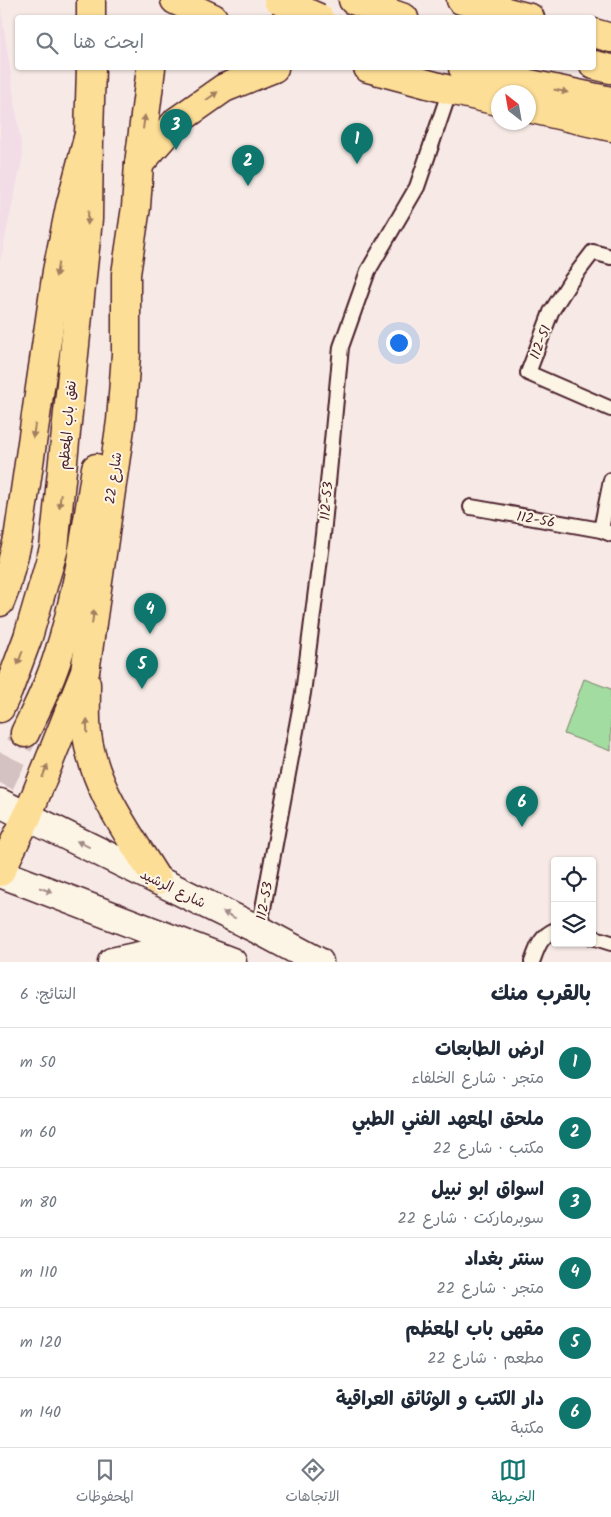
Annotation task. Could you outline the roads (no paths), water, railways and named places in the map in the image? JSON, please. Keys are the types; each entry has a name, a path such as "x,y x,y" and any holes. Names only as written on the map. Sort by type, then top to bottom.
{"main road":[{"path":"91,0 91,15"},
{"path":"168,15 175,0 207,15"},
{"path":"278,0 312,15"},
{"path":"353,0 396,15"},
{"path":"461,0 518,15"},
{"path":"596,34 611,38"},
{"path":"596,65 611,69"},
{"path":"0,602 18,539 57,271 70,206 89,134 91,70"},
{"name":"شارع 22","path":"0,873 27,817 85,672 121,421 126,354 126,274 136,207 138,164 151,70"},
{"path":"138,164 184,115 224,88 269,70"},
{"path":"384,70 457,79 506,79 611,101"},
{"path":"457,79 491,97"},
{"path":"536,110 611,127"},
{"name":"نفق باب المعظم","path":"0,708 28,637 54,548 88,219 89,134"},
{"path":"25,733 58,658 70,618 86,530 126,274"},
{"path":"85,672 87,734 94,765 106,797 157,880"},
{"name":"شارع الرشيد","path":"0,804 259,930 319,962"},
{"path":"0,873 232,962"},
{"path":"112,962 149,954 196,948"}],"lane":[{"name":"112-53","path":"259,930 303,693 323,535 341,347 368,271 417,187 457,79"},
{"name":"112-51","path":"611,257 593,252 570,282 551,312 528,373 611,410"},
{"path":"606,532 611,480"},
{"name":"112-56","path":"471,507 606,532"},
{"path":"532,962 540,941 551,931"},
{"path":"596,938 611,943"}],"tunnel":[{"path":"0,783 25,733"}],"place":[{"name":"اسواق ابو نبيل","path":"176,150"},
{"name":"ارض الطابعات","path":"357,164"},
{"name":"ملحق المعهد الفني الطبي","path":"248,186"},
{"name":"سنتر بغداد","path":"150,634"},
{"name":"مقهى باب المعظم","path":"142,689"},
{"name":"دار الكتب و الوثائق العراقية","path":"522,827"}]}
